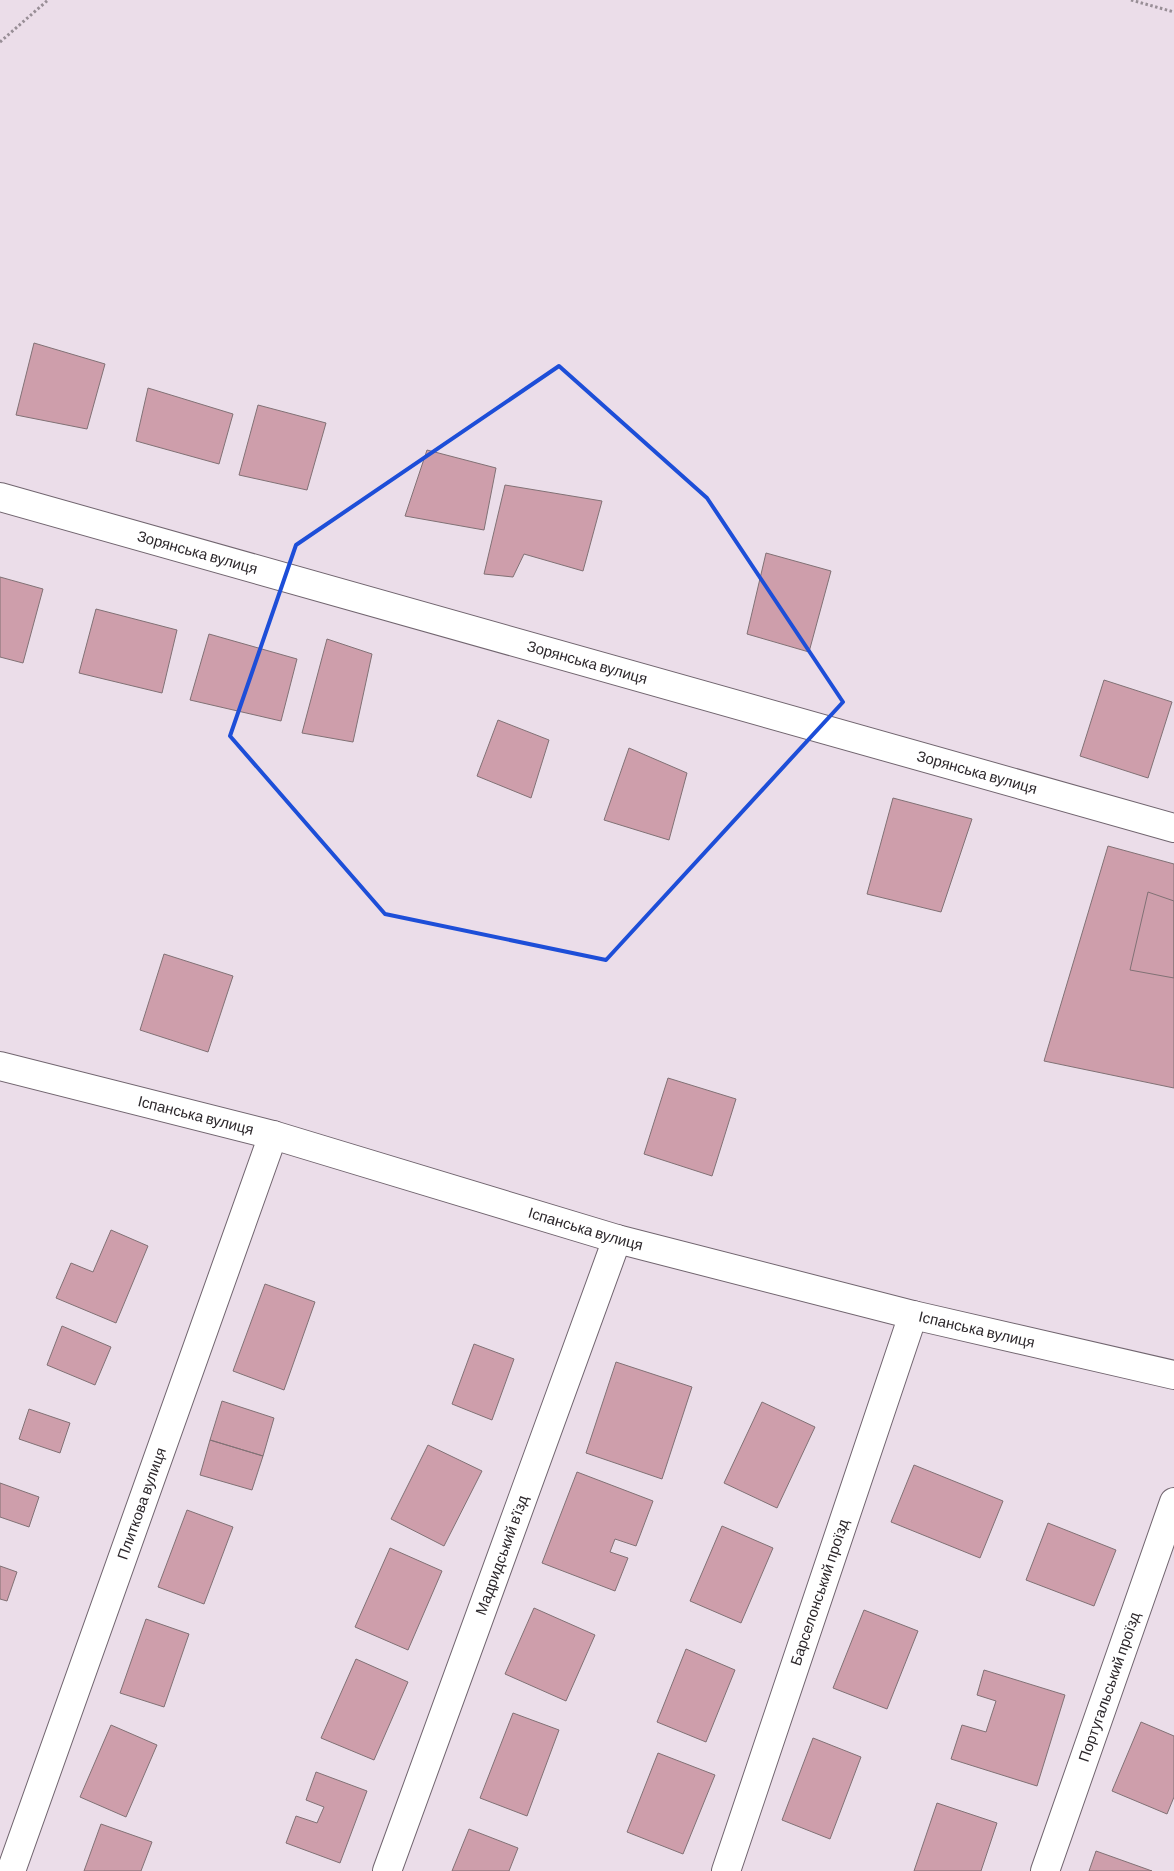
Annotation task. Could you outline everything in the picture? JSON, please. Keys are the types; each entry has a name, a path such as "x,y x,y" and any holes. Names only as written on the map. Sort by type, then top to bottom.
{"street":[{"name":"Зорянська вулиця","path":"0,497 1174,828"},
{"name":"Іспанська вулиця","path":"0,1066 273,1135 617,1239 914,1315 1174,1375"},
{"name":"Плиткова вулиця","path":"11,1871 273,1135"},
{"name":"Мадридський в'їзд","path":"387,1871 617,1239"},
{"name":"Барселонський проїзд","path":"726,1871 914,1315"},
{"name":"Португальський проїзд","path":"1045,1871 1174,1502"}],"path":[{"path":"0,42 48,0"},
{"path":"1130,0 1174,12"}],"highlighted area":[{"path":"559,366 707,498 843,702 606,960 385,914 230,736 296,545"}],"building":[{"path":"34,343 105,364 87,429 16,415"},
{"path":"148,388 233,414 219,464 136,441"},
{"path":"258,405 326,423 307,490 239,475"},
{"path":"427,450 496,468 484,530 405,516"},
{"path":"505,485 602,501 583,571 524,554 513,577 484,574"},
{"path":"766,553 831,571 809,652 747,634"},
{"path":"0,577 43,589 23,663 0,657"},
{"path":"96,609 177,630 162,693 79,673"},
{"path":"209,634 297,659 281,721 190,700"},
{"path":"327,639 372,654 353,742 302,733"},
{"path":"1104,680 1172,702 1148,778 1080,756"},
{"path":"498,720 549,740 531,798 477,776"},
{"path":"629,748 687,773 669,840 604,820"},
{"path":"893,798 972,819 941,912 867,894"},
{"path":"1108,846 1174,864 1174,1088 1044,1061"},
{"path":"1148,892 1174,901 1174,978 1130,970"},
{"path":"164,954 233,976 208,1052 140,1030"},
{"path":"668,1078 736,1099 712,1176 644,1154"},
{"path":"111,1230 148,1246 116,1323 56,1298 71,1263 93,1272"},
{"path":"265,1284 315,1302 284,1390 233,1371"},
{"path":"62,1326 111,1347 95,1385 47,1365"},
{"path":"474,1344 514,1359 492,1420 452,1404"},
{"path":"616,1362 692,1387 662,1479 586,1453"},
{"path":"222,1401 274,1418 263,1456 210,1440"},
{"path":"762,1402 815,1427 777,1508 724,1483"},
{"path":"29,1409 70,1423 60,1453 19,1439"},
{"path":"210,1440 263,1456 252,1490 200,1475"},
{"path":"428,1445 482,1471 444,1546 391,1519"},
{"path":"914,1465 1003,1501 980,1558 891,1522"},
{"path":"577,1472 653,1501 636,1546 615,1539 610,1552 628,1558 615,1591 542,1563"},
{"path":"0,1483 39,1497 29,1527 0,1517"},
{"path":"187,1510 233,1527 204,1604 158,1587"},
{"path":"1048,1523 1116,1550 1094,1606 1026,1580"},
{"path":"722,1526 773,1548 741,1623 690,1601"},
{"path":"390,1548 442,1571 408,1650 355,1627"},
{"path":"0,1566 17,1572 7,1601 0,1599"},
{"path":"534,1608 595,1635 566,1701 505,1674"},
{"path":"864,1610 918,1631 887,1709 833,1688"},
{"path":"146,1619 189,1634 164,1707 120,1693"},
{"path":"686,1649 735,1670 706,1742 657,1722"},
{"path":"356,1659 408,1682 374,1760 321,1738"},
{"path":"984,1670 1065,1695 1037,1786 951,1759 962,1725 986,1732 996,1701 977,1695"},
{"path":"513,1713 559,1730 527,1816 480,1798"},
{"path":"1141,1722 1174,1736 1174,1797 1167,1814 1112,1791"},
{"path":"111,1725 157,1745 126,1817 80,1797"},
{"path":"813,1738 861,1757 830,1839 782,1820"},
{"path":"658,1753 715,1775 683,1854 627,1832"},
{"path":"316,1772 367,1791 340,1863 286,1843 296,1816 317,1823 324,1807 306,1800"},
{"path":"937,1803 997,1823 981,1871 914,1871"},
{"path":"101,1824 152,1842 141,1871 84,1871"},
{"path":"469,1829 518,1848 509,1871 452,1871"},
{"path":"1096,1851 1152,1871 1089,1871"}]}
